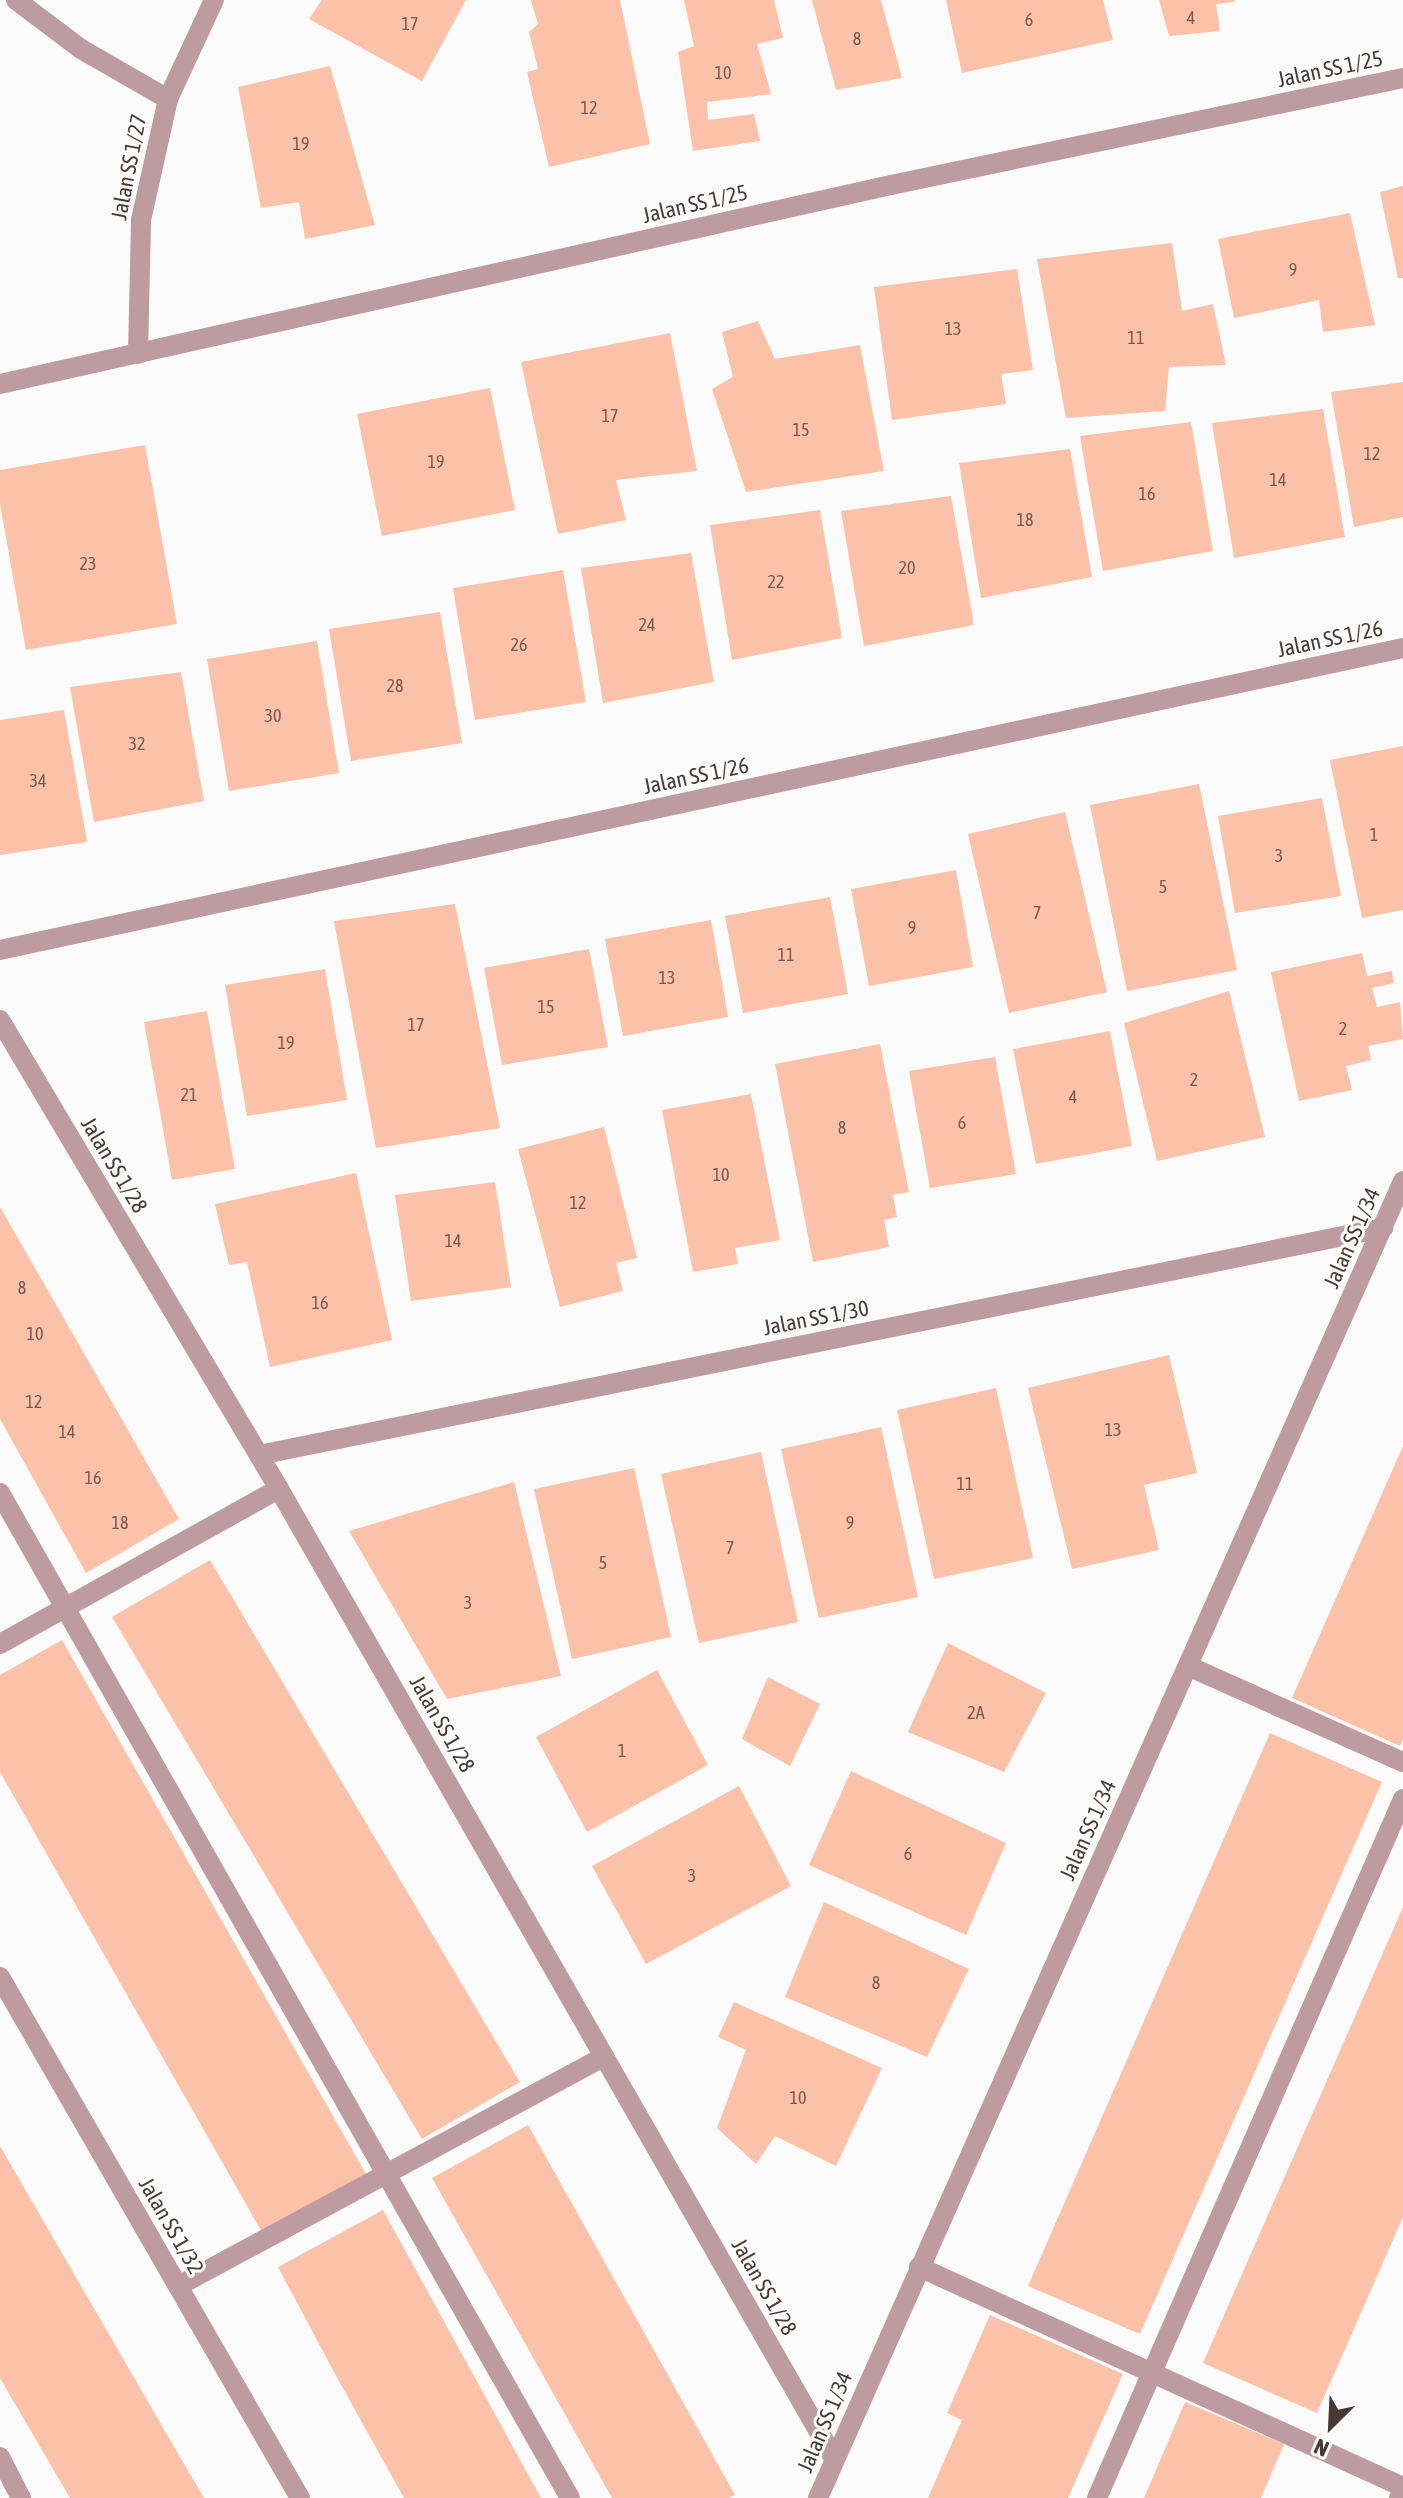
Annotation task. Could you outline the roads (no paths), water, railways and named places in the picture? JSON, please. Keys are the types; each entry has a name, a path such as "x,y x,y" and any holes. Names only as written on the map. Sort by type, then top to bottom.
{"street":[{"path":"16,0 81,49 168,99"},
{"name":"Jalan SS 1/27","path":"138,354 141,220 168,99 214,0"},
{"name":"Jalan SS 1/25","path":"0,384 891,185 1403,78"},
{"name":"Jalan SS 1/26","path":"0,950 1403,648"},
{"name":"Jalan SS 1/28","path":"0,1020 279,1489 834,2458"},
{"name":"Jalan SS 1/34","path":"818,2498 1403,1181"},
{"name":"Jalan SS 1/30","path":"259,1455 1383,1228"},
{"path":"0,1644 279,1489"},
{"path":"0,1493 63,1609 570,2498"},
{"path":"1188,1666 1403,1762"},
{"path":"1097,2498 1403,1799"},
{"name":"Jalan SS 1/32","path":"0,1977 300,2498"},
{"path":"178,2286 604,2057"},
{"path":"919,2267 1403,2489 1399,2498"},
{"path":"0,2457 21,2498"}]}
